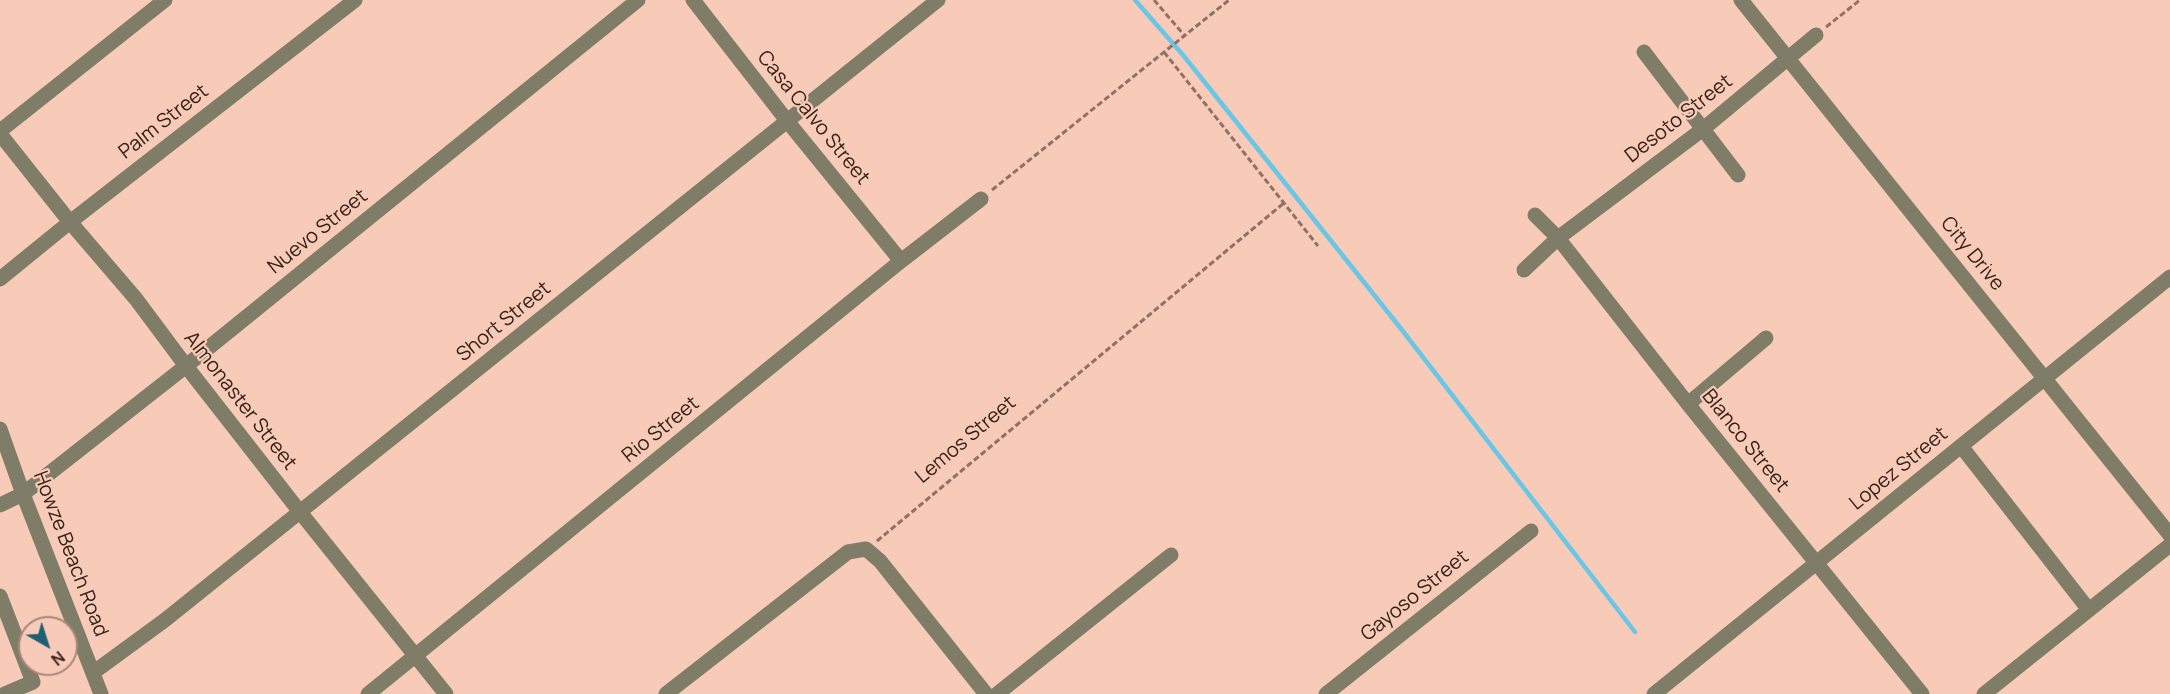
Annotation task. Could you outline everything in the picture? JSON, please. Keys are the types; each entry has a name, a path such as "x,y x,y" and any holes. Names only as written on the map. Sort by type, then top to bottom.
{"street":[{"path":"0,132 165,0"},
{"name":"Palm Street","path":"0,279 356,0"},
{"name":"Nuevo Street","path":"0,505 23,494 186,366 638,0"},
{"name":"Casa Calvo Street","path":"693,0 901,261"},
{"name":"Short Street","path":"94,672 165,620 938,0"},
{"name":"City Drive","path":"1741,0 2170,535"},
{"name":"Desoto Street","path":"1524,270 1558,238 1703,129 1816,35"},
{"path":"1644,52 1738,175"},
{"name":"Almonaster Street","path":"0,132 70,222 136,299 300,512 446,694"},
{"name":"Rio Street","path":"368,694 901,261 981,199"},
{"name":"Blanco Street","path":"1535,215 1558,238 1688,404 1922,694"},
{"name":"Lopez Street","path":"1654,694 1672,688 1816,561 2046,379 2170,277"},
{"path":"1688,404 1767,338"},
{"name":"Howze Beach Road","path":"0,429 101,694"},
{"path":"1961,446 2089,610"},
{"name":"Gayoso Street","path":"1326,694 1531,531"},
{"path":"1984,694 2170,544"},
{"path":"666,694 848,552 866,549 880,561 986,694"},
{"path":"997,694 1171,555"},
{"path":"0,596 33,682 5,694"}],"path":[{"path":"1154,0 1184,35"},
{"path":"981,199 1229,0"},
{"path":"1816,35 1860,0"},
{"path":"1164,52 1318,246"},
{"name":"Lemos Street","path":"866,549 1284,203"}],"waterway":[{"path":"1135,0 1183,55 1402,330 1635,632"}]}
